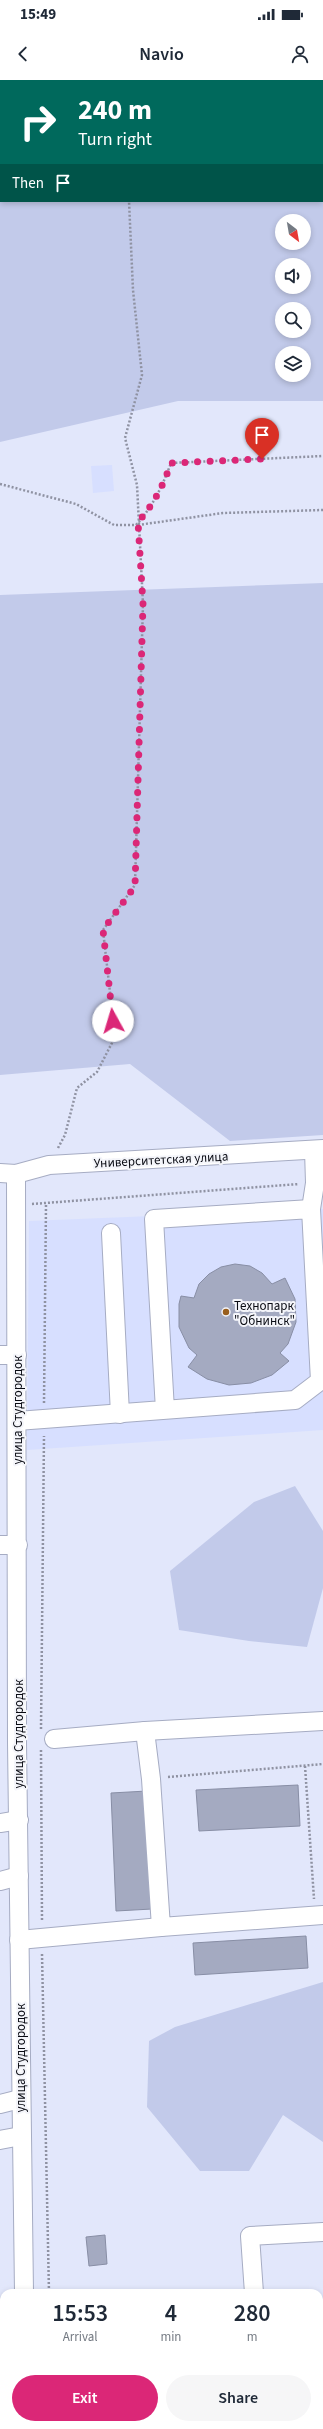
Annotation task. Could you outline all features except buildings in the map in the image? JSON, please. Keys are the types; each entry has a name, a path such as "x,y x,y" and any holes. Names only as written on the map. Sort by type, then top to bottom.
{"street":[{"name":"Университетская улица","path":"8,1174 49,1165 318,1149"},
{"path":"18,1421 295,1400 320,1381 311,1209 318,1149"},
{"name":"улица Студгородок","path":"8,1174 17,1205 9,1355 18,1421 20,2099 24,2289"},
{"path":"165,1410 154,1219 311,1209"},
{"path":"111,1233 120,1414"},
{"path":"0,1545 18,1545"},
{"path":"54,1740 145,1731 323,1721"},
{"path":"145,1731 152,1779 161,1927"},
{"path":"0,1823 19,1820"},
{"path":"0,1881 19,1876"},
{"path":"19,1940 319,1915"},
{"path":"0,2104 20,2099"},
{"path":"0,2140 21,2136"},
{"path":"254,2289 250,2236 323,2232"}],"path":[{"path":"49,1165 65,1135 77,1088 97,1072 115,1037 103,930 135,886 143,604 137,485 125,438 142,375 133,290 129,202"},
{"path":"136,525 151,507 162,489 171,463 323,456"},
{"path":"0,484 76,504 114,525 136,525 223,513 323,510"},
{"path":"17,1205 315,1183"},
{"path":"152,1779 323,1764"},
{"path":"305,1766 319,1915"}],"shaded area":[{"path":"0,202 323,202 323,401 178,401 0,442"},
{"path":"112,465 114,491 93,493 91,466"},
{"path":"323,583 323,1135 230,1141 130,1064 0,1075 0,595"},
{"path":"323,1209 323,1430 27,1450 29,1221"},
{"path":"295,1486 323,1531 323,1588 307,1647 249,1641 179,1630 170,1571 254,1502"},
{"path":"323,1982 323,2142 283,2115 249,2171 200,2171 147,2107 149,2041 175,2027"}],"place":[{"name":"Технопарк \"Обнинск\"","path":"226,1312"}],"route":[{"path":"113,1021 103,930 135,886 143,604 138,522 151,507 162,489 171,463 262,459"}]}
